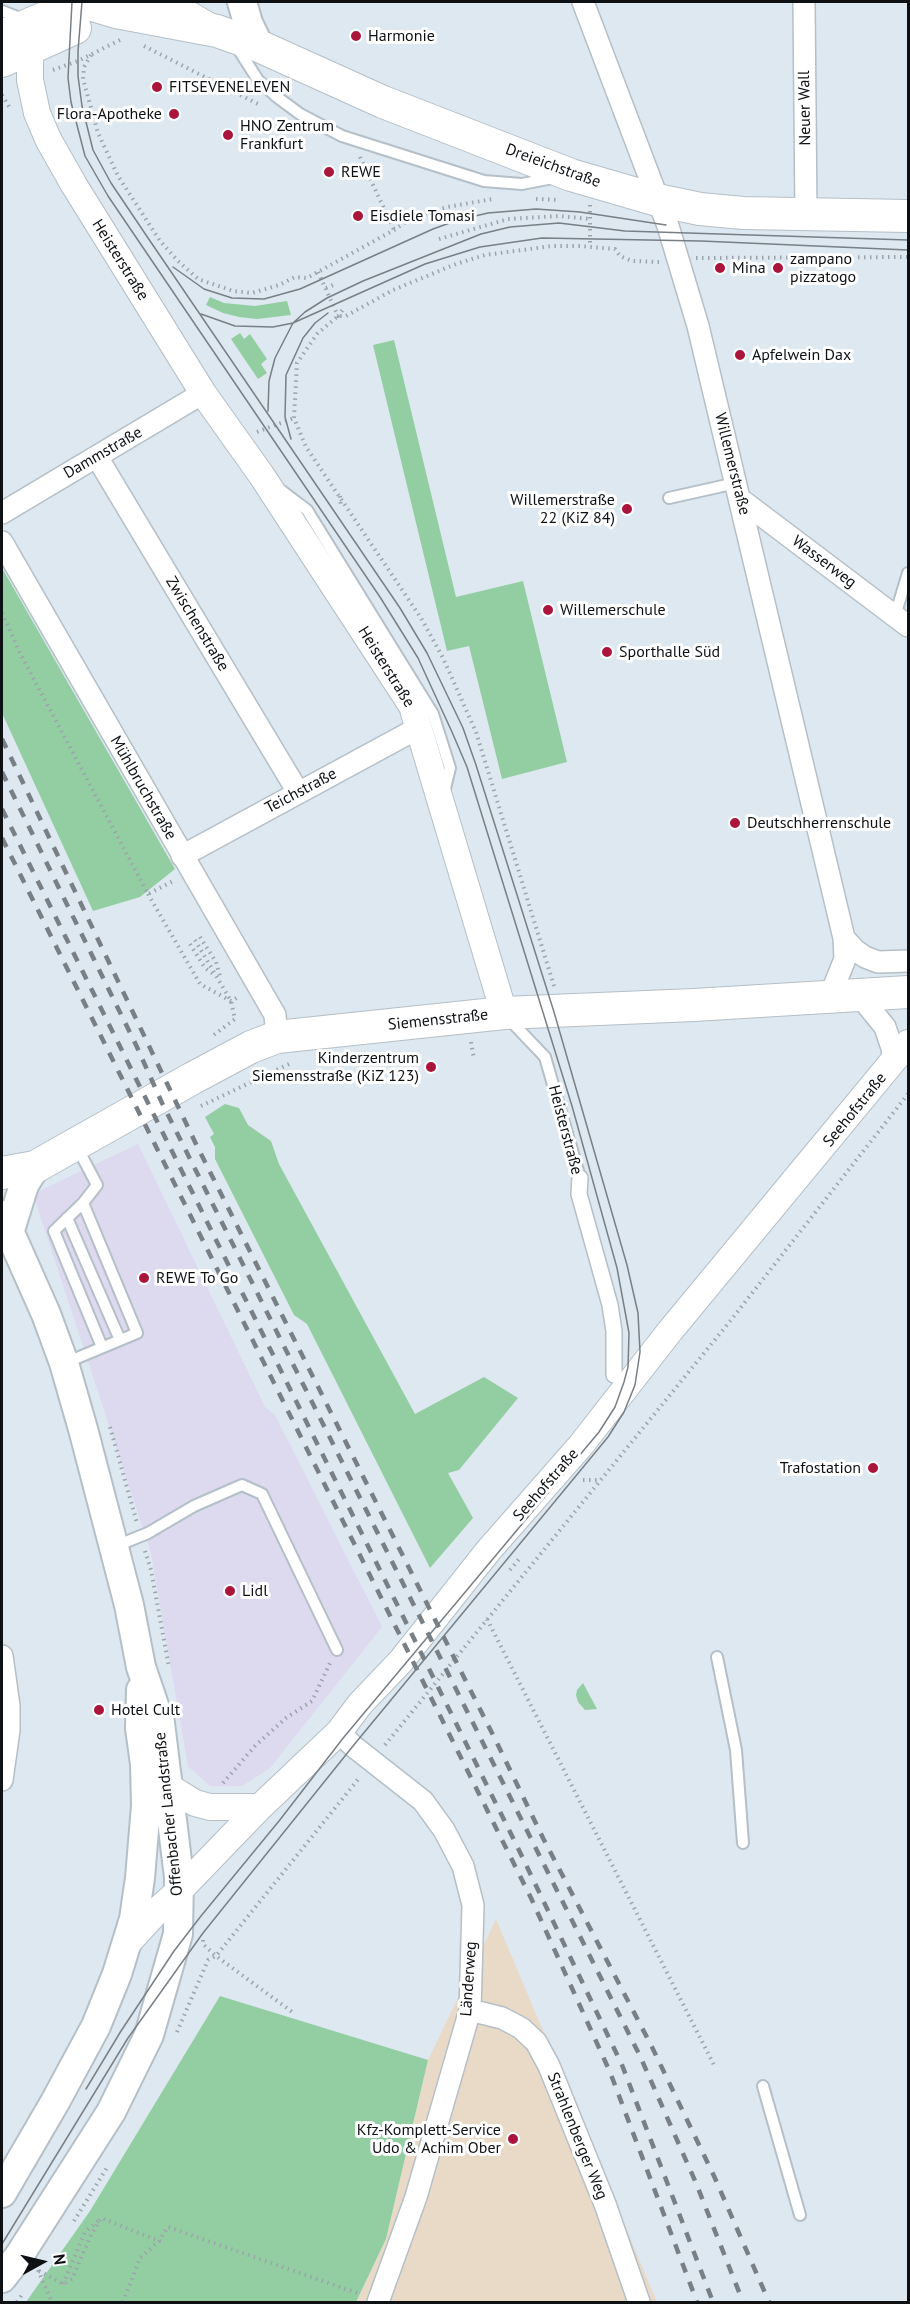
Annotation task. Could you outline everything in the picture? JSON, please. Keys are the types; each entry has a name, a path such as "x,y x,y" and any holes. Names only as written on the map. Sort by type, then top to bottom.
{"main road":[{"path":"29,31 83,2"},
{"name":"Dreieichstraße","path":"83,2 130,7 235,37 570,188 613,188 657,200 721,211 909,216"},
{"path":"235,37 248,23 242,2"},
{"path":"2,36 130,7"},
{"name":"Siemensstraße","path":"2,1173 35,1167 251,1047 287,1048 504,1013 562,1012 909,992"},
{"path":"5,1224 35,1167"},
{"name":"Offenbacher Landstraße","path":"2,2278 29,2263 111,2112 148,2035 178,1935 179,1892 170,1787 160,1723 141,1667 129,1605 64,1363 46,1314 5,1224"},
{"name":"Offenbacher Landstraße","path":"2,2193 56,2102 96,2026 117,1974 137,1904 146,1806 141,1728 141,1667"}],"street":[{"name":"Dreieichstraße","path":"168,2 235,37"},
{"name":"Willemerstraße","path":"583,2 680,261 738,491 844,938 844,996"},
{"name":"Neuer Wall","path":"804,2 806,215"},
{"name":"Heisterstraße","path":"29,31 30,80 38,113 48,139 203,393 262,476 412,706 504,1013"},
{"name":"Dammstraße","path":"2,513 203,393"},
{"name":"Zwischenstraße","path":"97,457 298,792"},
{"name":"Wasserweg","path":"738,491 902,621"},
{"name":"Mühlbruchstraße","path":"2,542 275,1015 287,1048"},
{"name":"Teichstraße","path":"187,864 298,792 420,727"},
{"path":"844,938 855,950 878,962 909,961"},
{"name":"Seehofstraße","path":"125,1946 260,1807 339,1732 360,1704 401,1661 488,1551 581,1445 670,1331 901,1052 892,1048 885,1027 844,996"},
{"name":"Heisterstraße","path":"580,1178 579,1194 610,1305 614,1331 614,1375"},
{"path":"2,1656 9,1706 9,1730 2,1779"},
{"name":"Länderweg","path":"339,1732 423,1801 444,1830 463,1866 473,1905 470,2010 416,2197 379,2302"},
{"path":"170,1787 195,1803 210,1807 260,1807"},
{"name":"Strahlenberger Weg","path":"470,2010 502,2018 521,2028 536,2042 549,2066 600,2193 639,2302"}],"lane":[{"path":"2,11 29,31"},
{"path":"235,37 258,80 300,114 342,135 484,180 570,188"},
{"path":"262,476 307,510 433,714 450,768 441,802"},
{"path":"669,498 738,491"},
{"path":"902,621 909,573"},
{"name":"Heisterstraße","path":"504,1013 545,1057 580,1178"},
{"path":"76,1144 97,1185 83,1203 54,1231 102,1347"},
{"path":"64,1363 137,1333 83,1203"},
{"path":"67,1218 120,1340"},
{"path":"113,1548 148,1533 194,1506 242,1485 262,1494 337,1650"},
{"path":"717,1657 736,1750 743,1843"},
{"path":"764,2086 800,2216"}],"path":[{"path":"61,67 91,55 84,67 84,79 98,133 118,176 160,242 198,279 233,291 252,292 279,285 295,277 307,278 413,217 447,207 497,199"},
{"path":"359,156 394,230"},
{"path":"526,198 570,188"},
{"path":"590,247 590,201 613,188"},
{"path":"439,239 508,219 559,216 590,219"},
{"path":"338,316 346,316 393,290 456,264 485,255 521,249 552,246 615,249 620,256 632,261 647,263 680,261 705,256 909,257"},
{"path":"447,264 456,264"},
{"path":"318,272 338,316"},
{"path":"326,288 333,285"},
{"path":"344,308 317,334 297,363 294,418 306,447 421,618 448,668 476,732 562,1012"},
{"path":"255,432 294,418"},
{"path":"340,495 341,507"},
{"path":"2,613 21,655 148,894 187,864"},
{"path":"413,615 421,618"},
{"path":"200,937 216,962 221,980"},
{"path":"195,940 221,980 231,1001"},
{"path":"190,944 206,968 221,980"},
{"path":"470,1033 474,1059"},
{"path":"192,1110 287,1048"},
{"path":"173,2040 208,1960 216,1956 486,1619 731,1320 909,1094"},
{"path":"583,1480 599,1480"},
{"path":"510,1570 520,1558"},
{"path":"486,1619 714,2065"},
{"path":"219,1792 222,1784 255,1746 286,1718 312,1701 337,1650"},
{"path":"216,1956 295,2014"},
{"path":"29,2263 63,2284 72,2279 101,2218 161,2242"},
{"path":"123,2302 140,2258 161,2242 168,2227 379,2302"},
{"path":"29,2263 52,2302"}],"shaded area":[{"path":"138,1144 265,1407 275,1415 382,1627 270,1768 242,1786 210,1786 188,1766 151,1553 33,1194"},
{"path":"496,1919 657,2302 356,2302 386,2239 428,2060"}],"green space":[{"path":"210,297 224,303 255,306 287,301 291,315 257,319 239,317 206,305"},
{"path":"240,333 244,339 250,334 267,359 261,364 267,373 258,379 231,339"},
{"path":"394,340 456,597 523,581 567,762 502,779 469,646 447,651 373,345"},
{"path":"2,568 175,869 140,897 93,911 2,713"},
{"path":"225,1104 239,1108 248,1125 271,1141 279,1164 415,1414 484,1377 518,1398 459,1470 448,1473 473,1518 430,1568 307,1324 294,1315 215,1159 215,1147 210,1137 214,1134 205,1117"},
{"path":"583,1683 597,1709 585,1710 578,1702 577,1690"},
{"path":"220,1996 428,2060 386,2239 356,2302 26,2302 90,2211"}],"tram line":[{"path":"72,2 68,78 71,102 85,156 108,196 380,597 418,658 467,767 572,1106 617,1268 629,1333 628,1367 624,1382 615,1407 599,1432 344,1737 201,1916 174,1951 86,2089"},
{"path":"2,2244 128,2038 203,1933 353,1746 608,1437 624,1412 635,1385 640,1352 638,1313 627,1265 554,1012 463,728 427,653 400,608 111,183 93,150 82,106 78,76 82,2"},
{"path":"173,267 204,289 232,298 264,299 300,289 433,229 488,213 536,209 580,212 666,225"},
{"path":"268,411 269,381 275,358 293,323 305,312 327,298 363,281 481,234 510,227 559,223 625,231 908,240"},
{"path":"201,314 235,326 273,327 293,323 425,264 480,247 542,238 701,241 908,250"},
{"path":"291,439 285,417 286,375 303,338 315,323 328,313"}],"railway":[{"path":"2,739 196,1144 543,1838 652,2047 714,2176 769,2302"},
{"path":"2,772 137,1047 162,1103 640,2056 696,2183 743,2302"},
{"path":"2,809 517,1846 622,2065 713,2302"},
{"path":"2,838 531,1898 610,2072 697,2302"}],"place":[{"name":"Harmonie","path":"356,36"},
{"name":"FITSEVENELEVEN","path":"157,87"},
{"name":"Flora-Apotheke","path":"174,114"},
{"name":"HNO Zentrum Frankfurt","path":"228,135"},
{"name":"REWE","path":"329,172"},
{"name":"Eisdiele Tomasi","path":"358,216"},
{"name":"Mina","path":"720,268"},
{"name":"zampano pizzatogo","path":"778,268"},
{"name":"Apfelwein Dax","path":"740,355"},
{"name":"Willemerstraße 22 (KiZ 84)","path":"627,509"},
{"name":"Willemerschule","path":"548,610"},
{"name":"Sporthalle Süd","path":"607,652"},
{"name":"Deutschherrenschule","path":"735,823"},
{"name":"Kinderzentrum Siemensstraße (KiZ 123)","path":"431,1067"},
{"name":"REWE To Go","path":"144,1278"},
{"name":"Trafostation","path":"873,1468"},
{"name":"Lidl","path":"230,1591"},
{"name":"Hotel Cult","path":"99,1710"},
{"name":"Kfz-Komplett-Service Udo & Achim Ober","path":"513,2139"}]}
